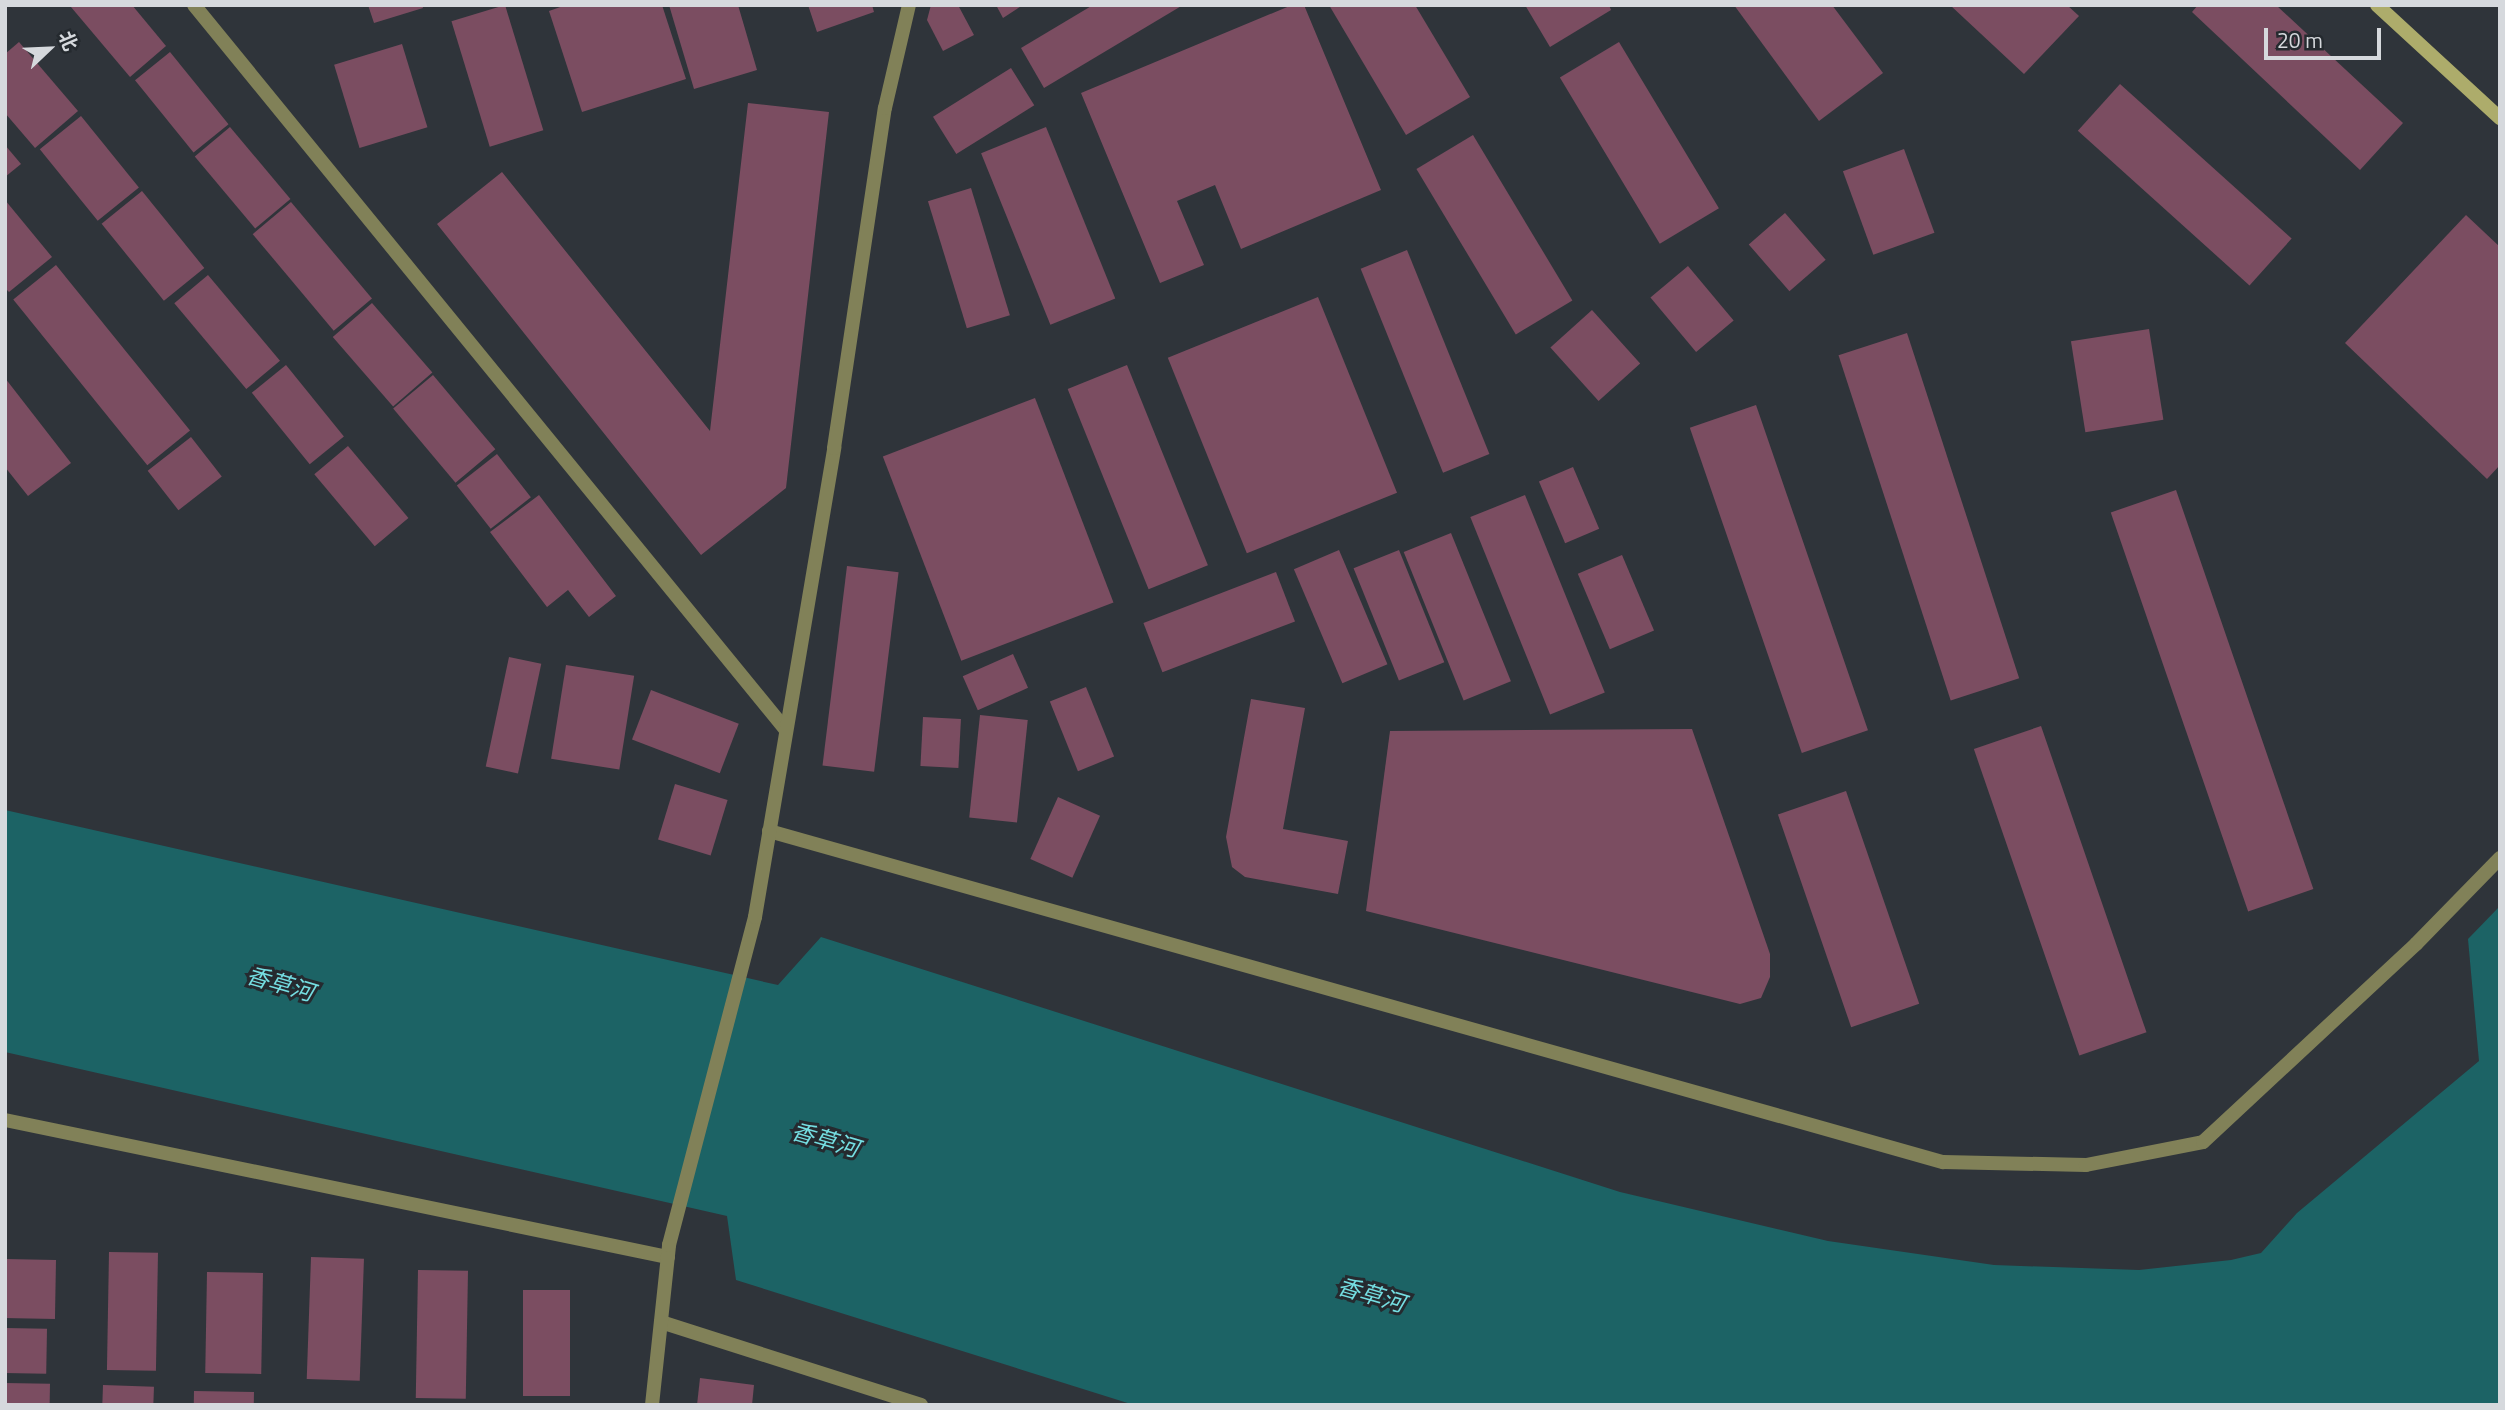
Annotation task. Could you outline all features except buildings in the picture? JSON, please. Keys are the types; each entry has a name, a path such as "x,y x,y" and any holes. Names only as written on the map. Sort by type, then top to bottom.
{"street":[{"path":"194,5 786,730"},
{"path":"652,1405 669,1251 755,917 834,448 885,108 909,5"},
{"path":"2377,5 2500,118"},
{"path":"769,831 1943,1162 2073,1165 2203,1142 2416,944 2500,858"},
{"path":"5,1120 669,1251"},
{"path":"661,1322 921,1405"}],"water":[{"name":"香草河","path":"5,810 778,985 821,937 1620,1192 1828,1241 1994,1265 2139,1270 2231,1260 2261,1253 2297,1213 2479,1061 2468,939 2500,906 2500,1405 1134,1405 736,1280 727,1216 5,1052"}]}
